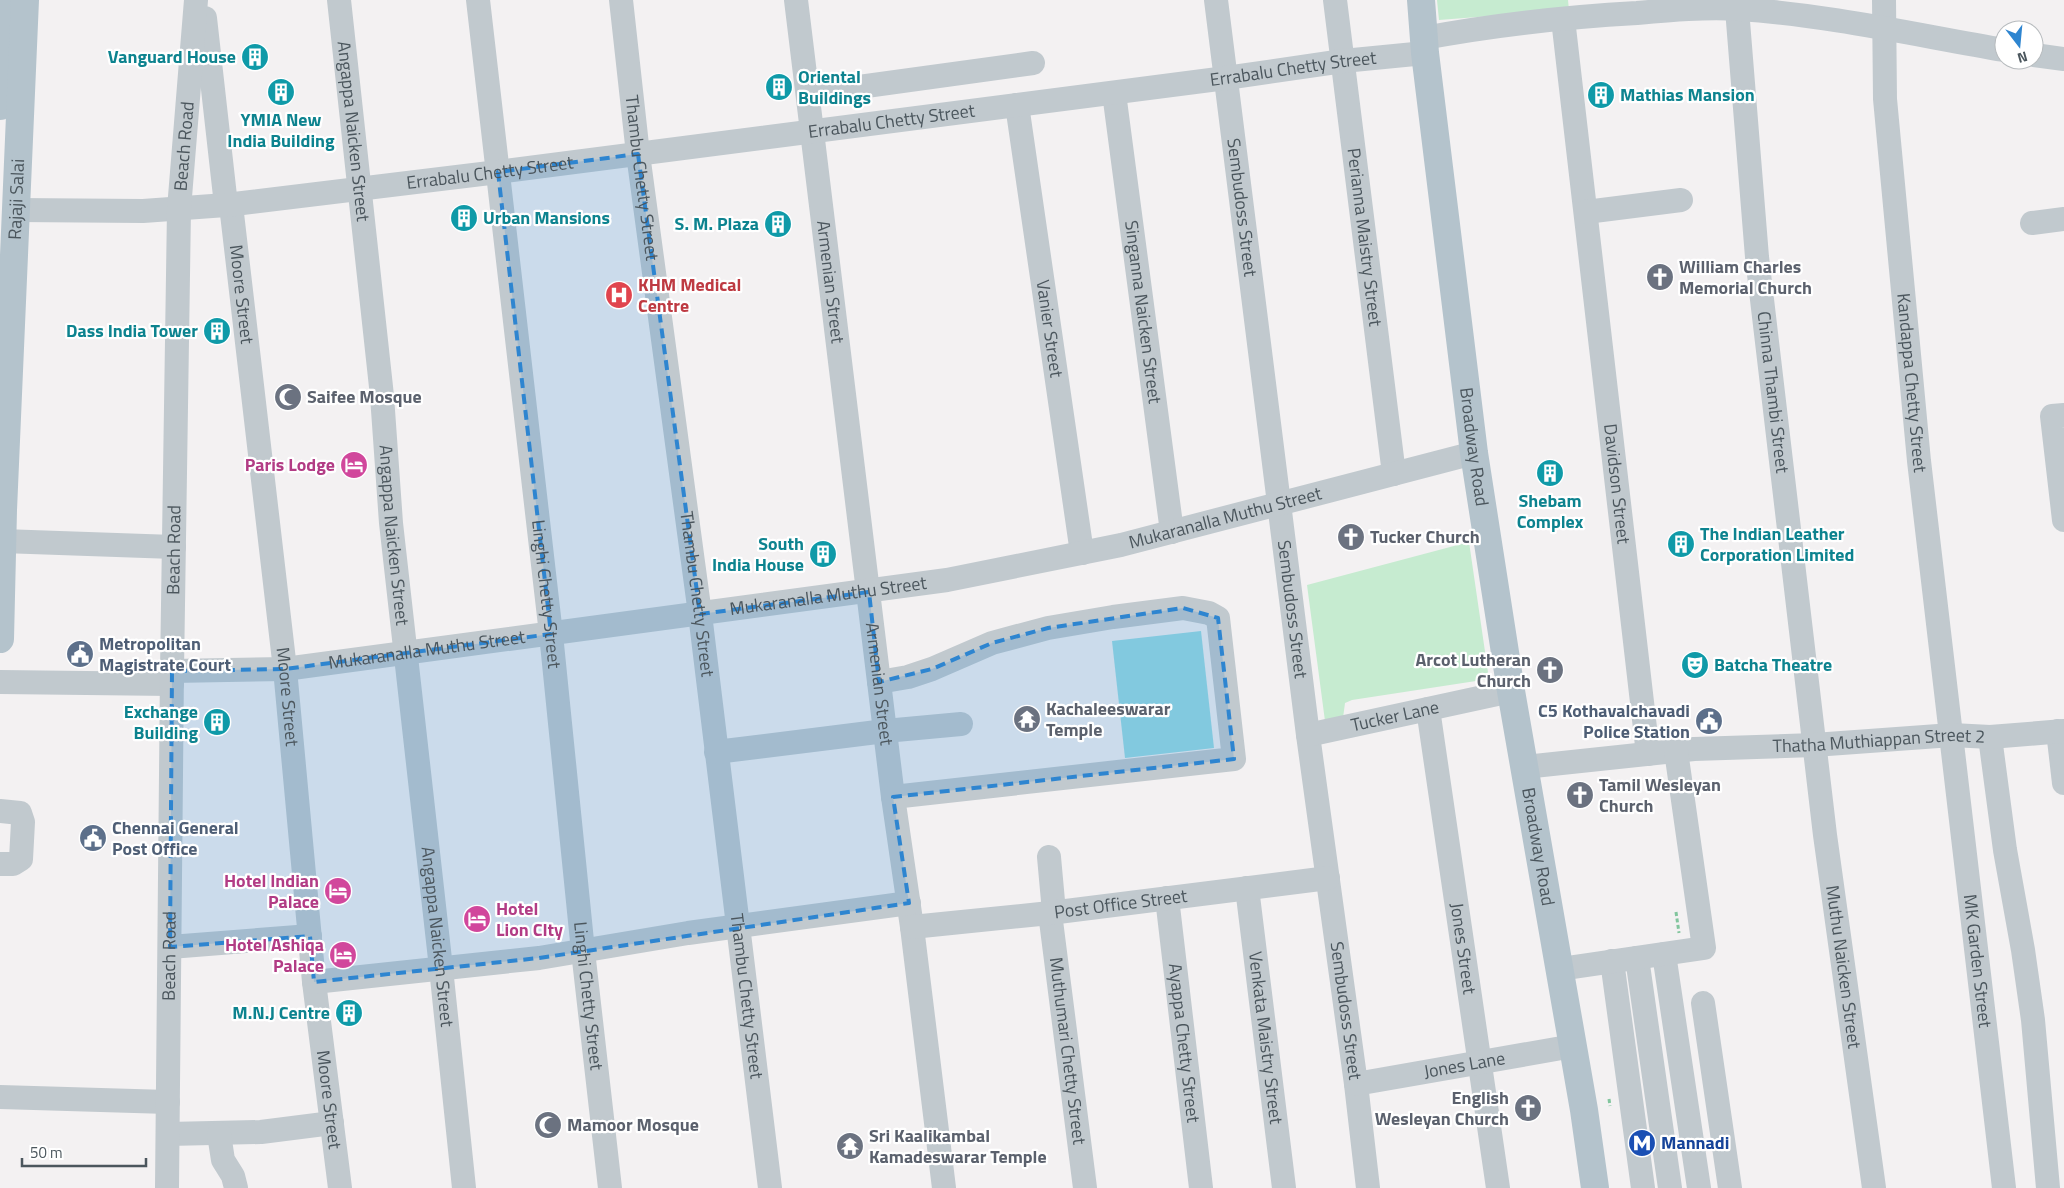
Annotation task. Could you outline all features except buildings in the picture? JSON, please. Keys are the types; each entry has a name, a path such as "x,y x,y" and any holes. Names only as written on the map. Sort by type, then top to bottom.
{"main road":[{"path":"0,106 6,0"},
{"name":"Rajaji Salai","path":"0,639 2,541 26,0"},
{"name":"Broadway Road","path":"1421,0 1424,45 1474,453 1511,691 1560,969 1595,1188"}],"street":[{"name":"Beach Road","path":"167,1188 179,209 196,0"},
{"name":"Moore Street","path":"203,0 285,669 314,982 340,1188"},
{"name":"Angappa Naicken Street","path":"338,0 381,387 391,523 407,653 464,1188"},
{"name":"Linghi Chetty Street","path":"478,0 551,634 583,951 610,1188"},
{"name":"Thambu Chetty Street","path":"621,0 638,154 700,614 770,1188"},
{"name":"Armenian Street","path":"796,0 893,797 909,903 944,1188"},
{"name":"Sembudoss Street","path":"1216,0 1308,735 1356,1084 1368,1188"},
{"name":"Perianna Maistry Street","path":"1335,0 1394,474"},
{"name":"Kandappa Chetty Street","path":"1884,0 1885,100 1919,461 1952,735"},
{"name":"Errabalu Chetty Street","path":"17,210 110,212 179,209 229,205 498,172 1114,93 1343,61 1424,45 1480,28 1575,12 1738,9 1765,6 1994,48"},
{"name":"Chinna Thambi Street","path":"1738,9 1758,257 1814,745"},
{"name":"Davidson Street","path":"1575,12 1586,212 1648,754"},
{"path":"2044,56 2064,59"},
{"path":"808,94 1033,63"},
{"name":"Singanna Naicken Street","path":"1114,93 1172,532"},
{"name":"Vanier Street","path":"1016,105 1082,553"},
{"path":"1586,212 1681,200"},
{"path":"2032,223 2064,220"},
{"path":"2058,416 2064,520"},
{"name":"Mukaranalla Muthu Street","path":"0,682 172,677 285,669 869,592 971,576 1082,553 1172,532 1474,453"},
{"path":"2,541 174,547"},
{"path":"879,682 916,674 992,643 1048,628 1113,616 1183,608 1204,611 1218,618 1234,759 893,797"},
{"name":"Tucker Lane","path":"1308,735 1511,691"},
{"name":"Jones Street","path":"1428,709 1498,1188"},
{"path":"716,752 885,731 961,724"},
{"path":"2061,731 2064,783"},
{"name":"Thatha Muthiappan Street 2","path":"1524,767 1685,750 1814,745 1952,735 1990,736 2061,731"},
{"name":"MK Garden Street","path":"1952,735 2004,1188"},
{"path":"1990,736 2005,850 2032,1012 2042,1101 2048,1188"},
{"name":"Muthu Naicken Street","path":"1814,745 1845,989 1874,1188"},
{"path":"1560,969 1704,948 1685,750"},
{"path":"0,811 20,813 23,822 21,859 13,864 0,864"},
{"name":"Muthumari Chetty Street","path":"1049,856 1052,913 1085,1188"},
{"name":"Post Office Street","path":"912,927 1052,913 1328,878"},
{"name":"Venkata Maistry Street","path":"1247,888 1284,1188"},
{"name":"Ayappa Chetty Street","path":"1167,898 1201,1188"},
{"path":"314,982 539,958 738,926 909,903"},
{"path":"170,947 310,936"},
{"path":"1664,954 1699,1188"},
{"path":"1637,958 1670,1188"},
{"path":"1612,961 1643,1188"},
{"path":"1703,1002 1730,1188"},
{"name":"Jones Lane","path":"1356,1084 1573,1046"},
{"path":"0,1097 168,1102"},
{"path":"1604,1104 1606,1188"},
{"path":"168,1134 261,1132 332,1123"},
{"path":"219,1134 224,1160 233,1176 236,1188"}],"highlighted area":[{"path":"638,154 700,614 869,592 879,682 932,669 992,643 1048,628 1183,608 1218,618 1234,759 893,797 909,903 539,958 314,982 310,936 170,947 172,671 285,669 551,634 498,172"}],"green space":[{"path":"1437,0 1568,0 1569,10 1439,20"},
{"path":"1469,542 1489,679 1352,700 1345,703 1343,718 1325,721 1307,585"}],"water":[{"path":"1201,631 1214,748 1125,758 1112,641"}],"place":[{"name":"Vanguard House","path":"255,57"},
{"name":"Oriental Buildings","path":"779,87"},
{"name":"YMIA New India Building","path":"281,92"},
{"name":"Mathias Mansion","path":"1601,95"},
{"name":"Urban Mansions","path":"464,218"},
{"name":"S. M. Plaza","path":"778,224"},
{"name":"William Charles Memorial Church","path":"1660,277"},
{"name":"KHM Medical Centre","path":"619,295"},
{"name":"Dass India Tower","path":"217,331"},
{"name":"Saifee Mosque","path":"288,397"},
{"name":"Paris Lodge","path":"354,465"},
{"name":"Shebam Complex","path":"1550,473"},
{"name":"Tucker Church","path":"1351,537"},
{"name":"The Indian Leather Corporation Limited","path":"1681,544"},
{"name":"South India House","path":"823,554"},
{"name":"Metropolitan Magistrate Court","path":"80,654"},
{"name":"Batcha Theatre","path":"1695,665"},
{"name":"Arcot Lutheran Church","path":"1550,670"},
{"name":"Kachaleeswarar Temple","path":"1027,719"},
{"name":"C5 Kothavalchavadi Police Station","path":"1709,721"},
{"name":"Exchange Building","path":"217,722"},
{"name":"Tamil Wesleyan Church","path":"1580,795"},
{"name":"Chennai General Post Office","path":"93,838"},
{"name":"Hotel Indian Palace","path":"338,891"},
{"name":"Hotel Lion CIty","path":"477,919"},
{"name":"Hotel Ashiqa Palace","path":"343,955"},
{"name":"M.N.J Centre","path":"349,1013"},
{"name":"English Wesleyan Church","path":"1528,1108"},
{"name":"Mamoor Mosque","path":"548,1125"},
{"name":"Mannadi","path":"1642,1143"},
{"name":"Sri Kaalikambal Kamadeswarar Temple","path":"850,1146"}]}
